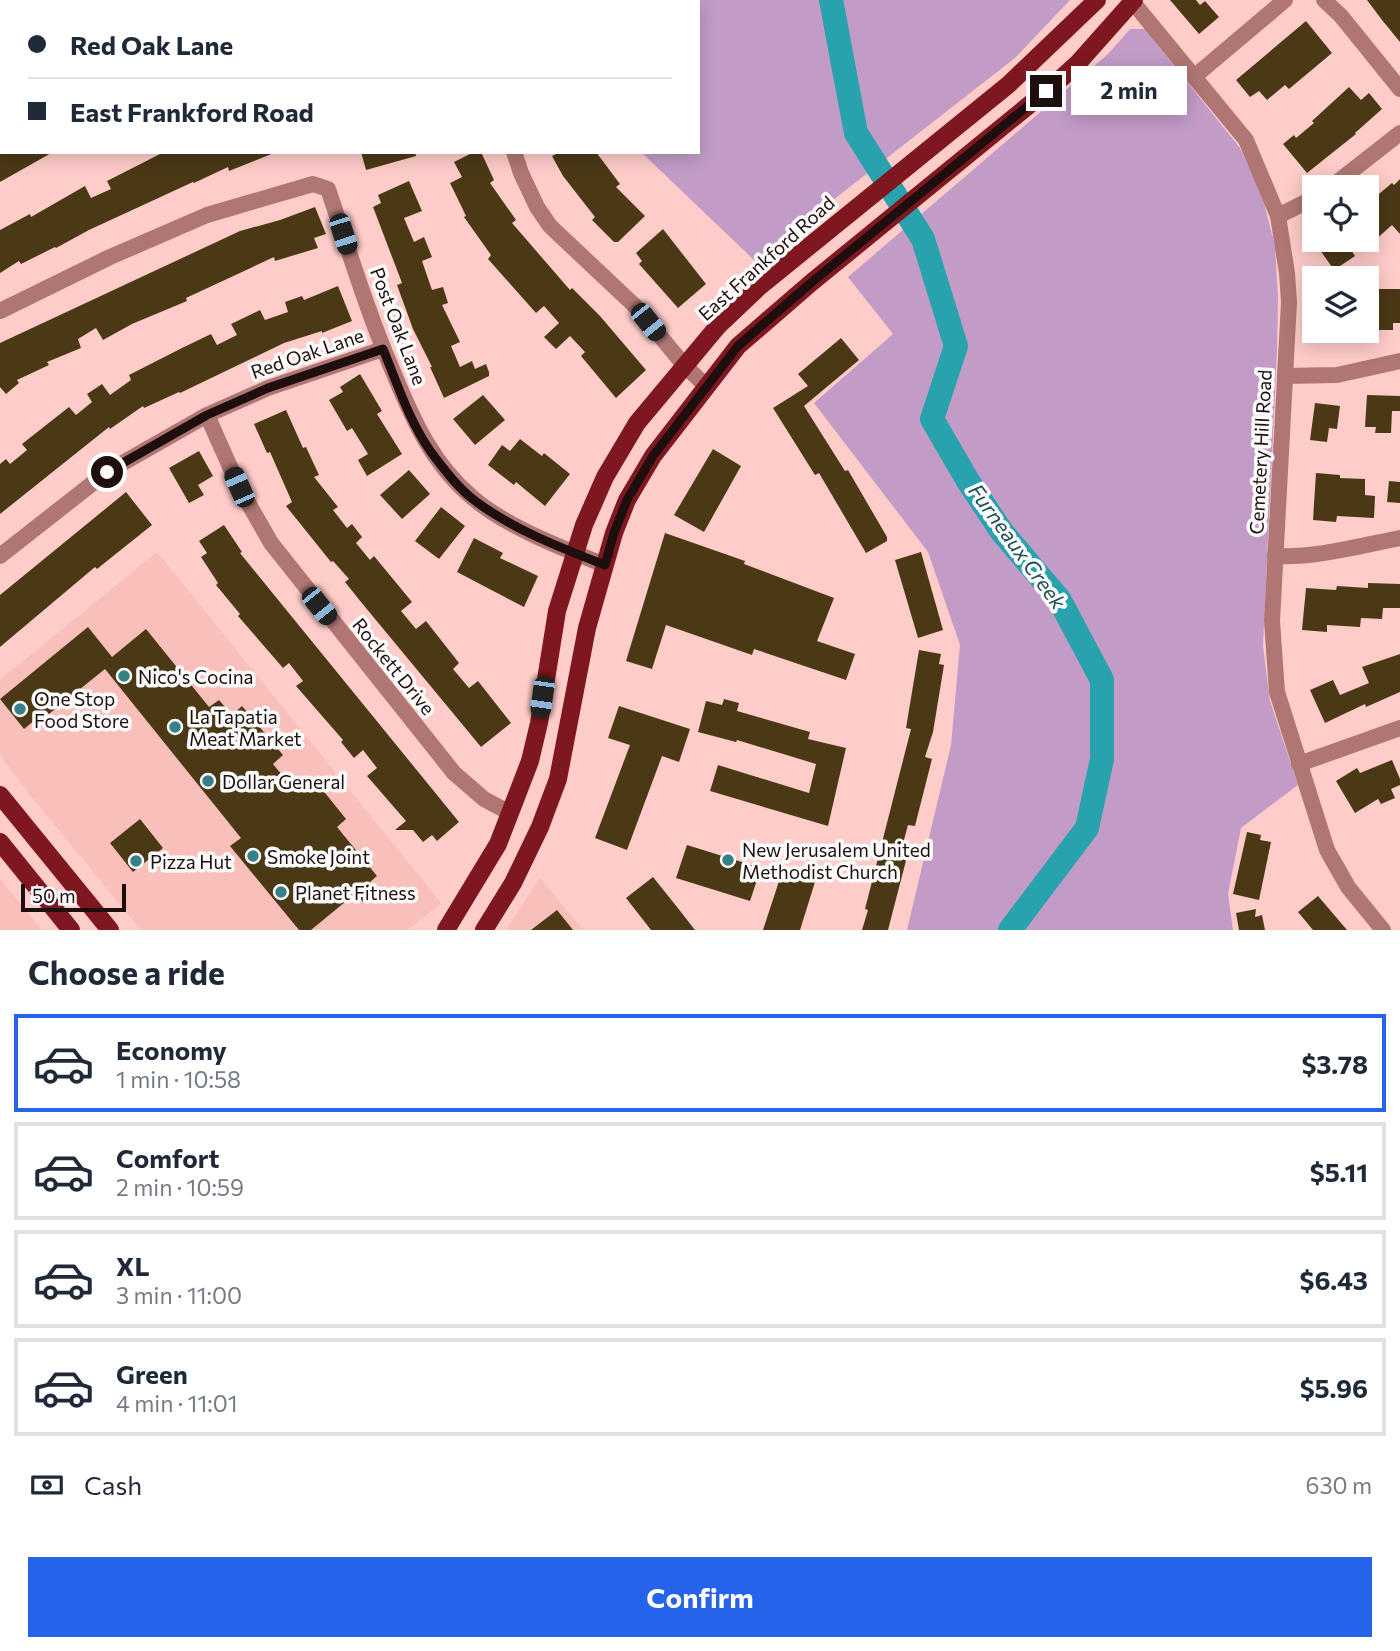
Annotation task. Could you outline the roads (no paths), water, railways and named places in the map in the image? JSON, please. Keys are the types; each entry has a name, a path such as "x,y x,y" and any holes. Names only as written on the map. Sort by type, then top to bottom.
{"main road":[{"name":"East Frankford Road","path":"446,930 498,844 530,761 539,723 557,611 575,553 605,477 636,423 718,326 759,287 1008,85 1097,0"},
{"path":"484,930 513,883 540,828 558,779 587,628 614,533 627,500 653,456 738,346 1056,83 1078,63 1132,1"},
{"path":"0,794 110,930"},
{"path":"0,842 72,930"}],"street":[{"path":"1195,76 1285,0"},
{"path":"1324,0 1341,16 1400,89"},
{"name":"Cemetery Hill Road","path":"1132,1 1246,140 1278,216 1289,302 1272,621 1277,692 1327,850 1348,887 1383,930"},
{"path":"1346,175 1400,133"},
{"path":"515,154 537,208 550,226 636,307 684,365 706,386"},
{"name":"Post Oak Lane","path":"0,311 110,257 207,215 313,184 328,189 383,349 414,422 430,451 474,499 506,520 605,565"},
{"path":"1278,216 1302,204"},
{"name":"Red Oak Lane","path":"0,556 107,472 207,415 268,388 383,349"},
{"path":"1285,376 1337,375 1400,361"},
{"name":"Rockett Drive","path":"207,415 239,487 271,543 302,585 454,773 484,799 510,813"},
{"path":"1275,556 1320,554 1400,538"},
{"path":"1299,765 1400,729"}],"waterway":[{"name":"Furneaux Creek","path":"831,0 856,133 923,239 956,346 932,419 1002,532 1059,599 1102,680 1102,759 1087,828 1010,930"}],"place":[{"name":"Nico's Cocina","path":"124,676"},
{"name":"One Stop Food Store","path":"20,709"},
{"name":"La Tapatia Meat Market","path":"175,727"},
{"name":"Dollar General","path":"208,781"},
{"name":"Smoke Joint","path":"253,856"},
{"name":"New Jerusalem United Methodist Church","path":"728,860"},
{"name":"Pizza Hut","path":"136,861"},
{"name":"Planet Fitness","path":"281,892"}]}
